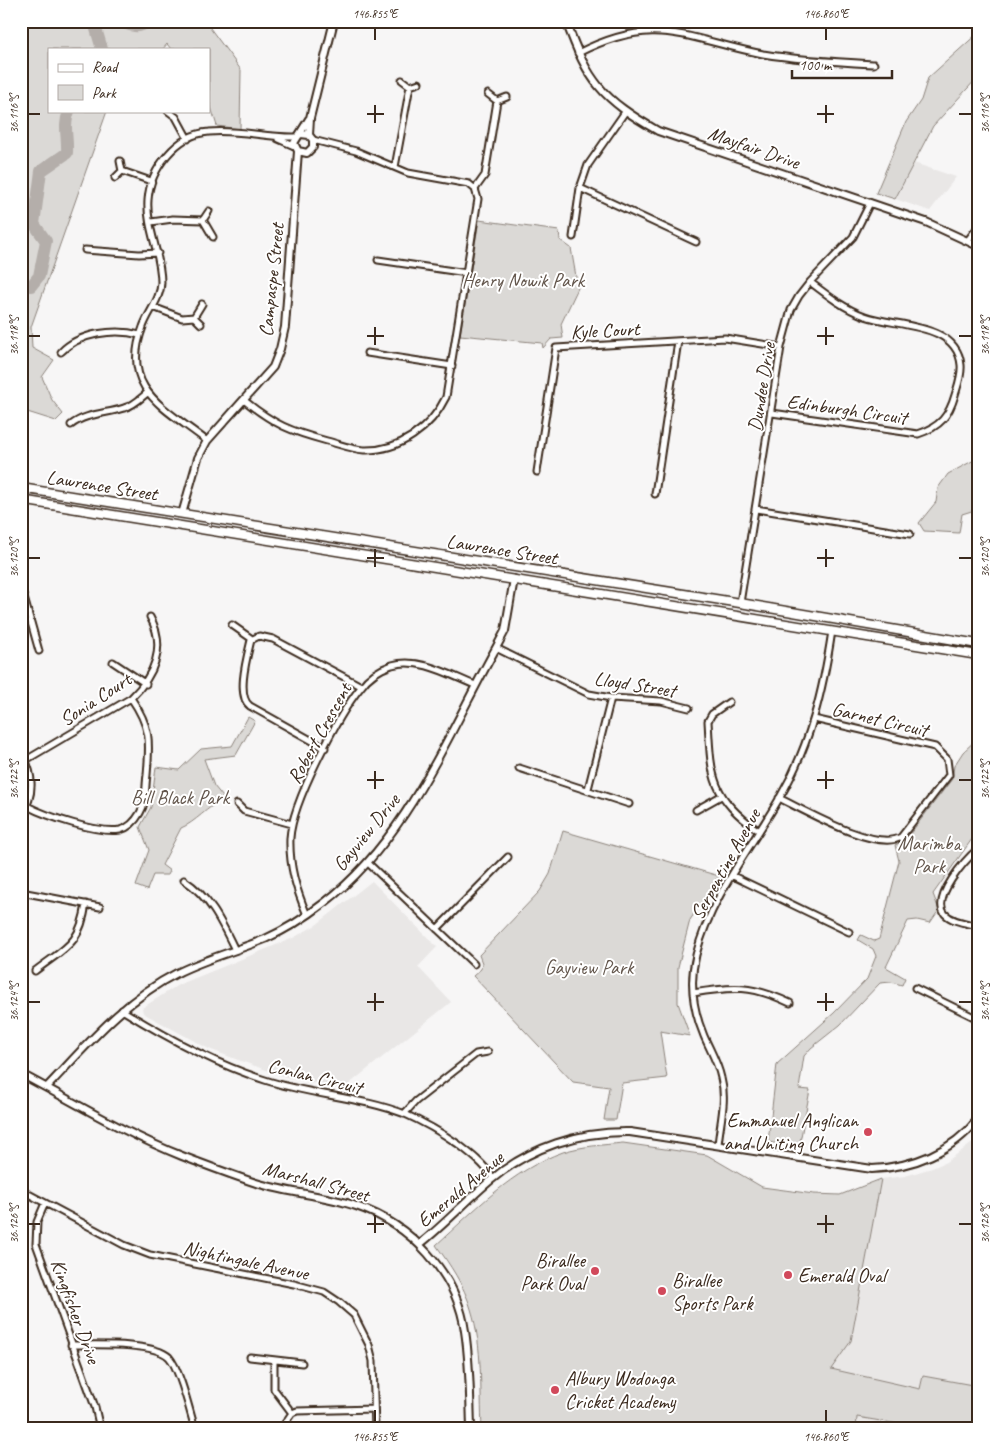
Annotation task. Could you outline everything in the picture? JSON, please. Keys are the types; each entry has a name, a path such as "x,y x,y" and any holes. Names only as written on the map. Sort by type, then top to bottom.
{"main road":[{"name":"Lawrence Street","path":"21,488 740,603 978,644"},
{"name":"Lawrence Street","path":"21,500 738,615 978,656"},
{"path":"180,525 182,514"},
{"path":"514,579 516,568"},
{"path":"738,615 740,603"},
{"path":"832,631 834,620"}],"street":[{"path":"312,140 310,118 334,21"},
{"name":"Mayfair Drive","path":"566,21 578,53 589,74 605,94 625,112 658,131 870,203 968,240 978,246"},
{"path":"656,21 657,30"},
{"path":"578,53 619,36 657,30 695,36 783,57 874,64"},
{"path":"402,80 410,86"},
{"path":"410,86 419,83"},
{"path":"395,167 410,86"},
{"path":"488,94 496,101"},
{"path":"496,101 508,97"},
{"path":"475,189 485,176 496,101"},
{"path":"169,112 176,117 188,139"},
{"path":"573,236 580,188 588,165 625,112"},
{"path":"298,135 310,118"},
{"path":"208,441 147,393 139,379 135,361 140,335 154,307 161,282 158,253 148,200 157,168 169,153 188,139 208,132 275,138 298,135 356,151 408,173 469,184 475,189 478,199 452,366 446,397 433,418 409,438 381,448 364,450 285,429 269,420 245,401"},
{"name":"Campaspe Street","path":"182,514 191,476 208,441 273,367 280,349 285,327 298,167 296,148 298,135"},
{"path":"275,138 306,153"},
{"name":"Campaspe Street","path":"298,167 312,140"},
{"path":"120,161 122,171"},
{"path":"122,171 152,181"},
{"path":"115,178 122,171"},
{"path":"580,188 696,242"},
{"name":"Dundee Drive","path":"740,603 772,413 781,347 791,310 810,282 853,237 870,203"},
{"path":"203,220 209,211"},
{"path":"151,222 173,218 203,220"},
{"path":"203,220 213,237"},
{"path":"968,240 978,227"},
{"path":"85,250 139,254 158,253"},
{"path":"378,260 467,273"},
{"name":"Edinburgh Circuit","path":"772,413 918,434 933,429 946,417 950,410 960,376 961,364 956,351 952,344 940,334 865,316 848,309 810,282"},
{"path":"194,317 202,304"},
{"path":"154,307 182,318 194,317 201,324"},
{"path":"61,352 70,342 100,333 112,331 140,335"},
{"name":"Kyle Court","path":"537,472 556,348 725,338 781,347"},
{"path":"655,494 678,341"},
{"path":"367,353 452,366"},
{"path":"71,425 98,413 125,408 147,393"},
{"path":"756,509 910,534"},
{"name":"Gayview Drive","path":"47,1087 122,1010 178,973 271,936 307,915 342,888 368,863 415,797 505,631 514,579"},
{"path":"21,586 39,651"},
{"name":"Sonia Court","path":"26,760 131,698 146,684 156,658 158,645 157,628 150,617"},
{"path":"232,625 252,639"},
{"name":"Serpentine Avenue","path":"718,1146 724,1107 722,1078 697,1017 692,993 695,961 705,928 733,876 780,798 799,761 814,719 832,631"},
{"path":"252,639 259,636 274,638 361,686"},
{"path":"252,639 242,692 244,701 325,748"},
{"name":"Lloyd Street","path":"496,648 575,688 611,698 660,701 689,708"},
{"path":"113,662 146,684"},
{"name":"Robert Crescent","path":"307,915 296,888 291,869 292,824 300,798 325,748 361,686 383,669 406,663 429,666 475,685"},
{"path":"27,806 58,819 105,829 122,829 133,822 144,806 150,738 143,716 131,698"},
{"path":"588,789 611,698"},
{"path":"728,702 712,714 708,721 714,775 721,796 737,815 759,831"},
{"name":"Garnet Circuit","path":"780,798 857,833 878,840 897,840 949,775 947,759 935,747 814,719"},
{"path":"21,753 26,760 31,777 27,806 21,815"},
{"path":"519,768 588,789 629,804"},
{"path":"696,810 721,796"},
{"path":"237,804 244,811 292,824"},
{"path":"978,849 944,891 942,903 943,911 951,918 978,926"},
{"path":"437,929 508,857"},
{"path":"368,863 474,964"},
{"path":"733,876 849,932"},
{"path":"184,880 198,889 209,902 222,922 235,950"},
{"path":"21,892 100,907"},
{"path":"36,971 77,938 83,924 86,904"},
{"path":"692,993 735,988 754,989 790,1003"},
{"path":"915,988 978,1019"},
{"name":"Conlan Circuit","path":"122,1010 173,1041 213,1060 265,1080 404,1114 449,1138 481,1163 493,1178"},
{"path":"404,1114 416,1101 476,1054 488,1052"},
{"name":"Marshall Street","path":"21,1074 108,1121 181,1156 260,1184 356,1205 393,1224 420,1244 443,1274 457,1304 465,1330 471,1429"},
{"name":"Emerald Avenue","path":"420,1244 493,1178 538,1151 562,1141 586,1135 630,1132 859,1168 882,1169 908,1164 934,1154 958,1139 978,1119"},
{"name":"Nightingale Avenue","path":"21,1190 124,1245 150,1255 324,1292 354,1315 369,1345 372,1361 375,1429"},
{"name":"Kingfisher Drive","path":"45,1203 37,1222 36,1244 95,1407 100,1429"},
{"path":"71,1345 145,1348 162,1352 175,1368 195,1429"},
{"path":"250,1357 302,1363"},
{"path":"274,1360 274,1389 292,1413"},
{"path":"281,1429 292,1413 297,1411 374,1409"}],"shaded area":[{"path":"914,163 956,177 930,211 895,199"},
{"path":"372,881 437,947 418,967 451,1002 343,1089 286,1077 209,1049 143,1013 142,1008 178,985 293,938 316,925"},
{"path":"978,1139 978,1386 923,1376 920,1389 830,1369 851,1341 881,1179 905,1176 932,1168 946,1162"},
{"path":"857,1417 928,1429 856,1429"}],"green space":[{"path":"21,21 209,21 210,28 241,70 240,129 217,126 210,104 210,48 170,48 167,44 164,48 48,48 48,112 107,112 31,327 32,348 54,360 42,377 52,400 63,414 56,421 21,410"},
{"path":"978,33 978,77 933,126 895,199 876,193 906,122 921,100 928,78"},
{"name":"Henry Nowik Park","path":"479,220 559,231 560,240 571,248 578,288 561,324 563,338 551,339 543,348 542,343 460,335"},
{"path":"978,458 978,509 962,514 959,533 924,531 919,523 936,502 938,488 948,474"},
{"name":"Bill Black Park","path":"248,717 255,721 236,755 204,759 214,786 223,797 222,800 181,828 162,865 170,871 168,875 153,875 147,890 136,886 149,850 140,827 151,807 156,767 179,770 201,749 232,746"},
{"name":"Marimba Park","path":"978,738 978,837 972,839 933,894 939,910 930,923 917,920 908,921 886,967 905,978 902,985 891,982 880,983 840,1025 804,1056 799,1089 810,1090 799,1147 768,1142 777,1064 834,1013 867,979 876,956 873,949 858,940 861,935 874,941 879,939 899,861 895,845 905,840 916,826 952,779 954,766 963,752"},
{"name":"Gayview Park","path":"563,831 719,876 690,920 678,967 678,1003 690,1036 660,1031 667,1078 622,1083 616,1120 604,1120 609,1087 573,1082 473,976 481,969 482,963 479,955 540,891 550,874"},
{"name":"Birallee Sports Park","path":"623,1143 707,1155 762,1187 814,1194 840,1195 881,1179 851,1341 831,1369 920,1389 923,1376 978,1386 978,1429 928,1429 857,1417 856,1429 482,1429 479,1353 475,1323 461,1283 436,1245 495,1192 527,1169 570,1150"}],"waterway":[{"path":"102,48 96,29 100,22 104,21"},
{"path":"117,21 133,26 140,26 149,21"},
{"path":"21,284 31,286 39,276 46,241 34,224 41,171 67,153 66,127 69,112"}],"place":[{"name":"Emmanuel Anglican and Uniting Church","path":"868,1132"},
{"name":"Birallee Park Oval","path":"595,1271"},
{"name":"Emerald Oval","path":"788,1275"},
{"name":"Birallee Sports Park","path":"662,1291"},
{"name":"Albury Wodonga Cricket Academy","path":"555,1390"}]}
